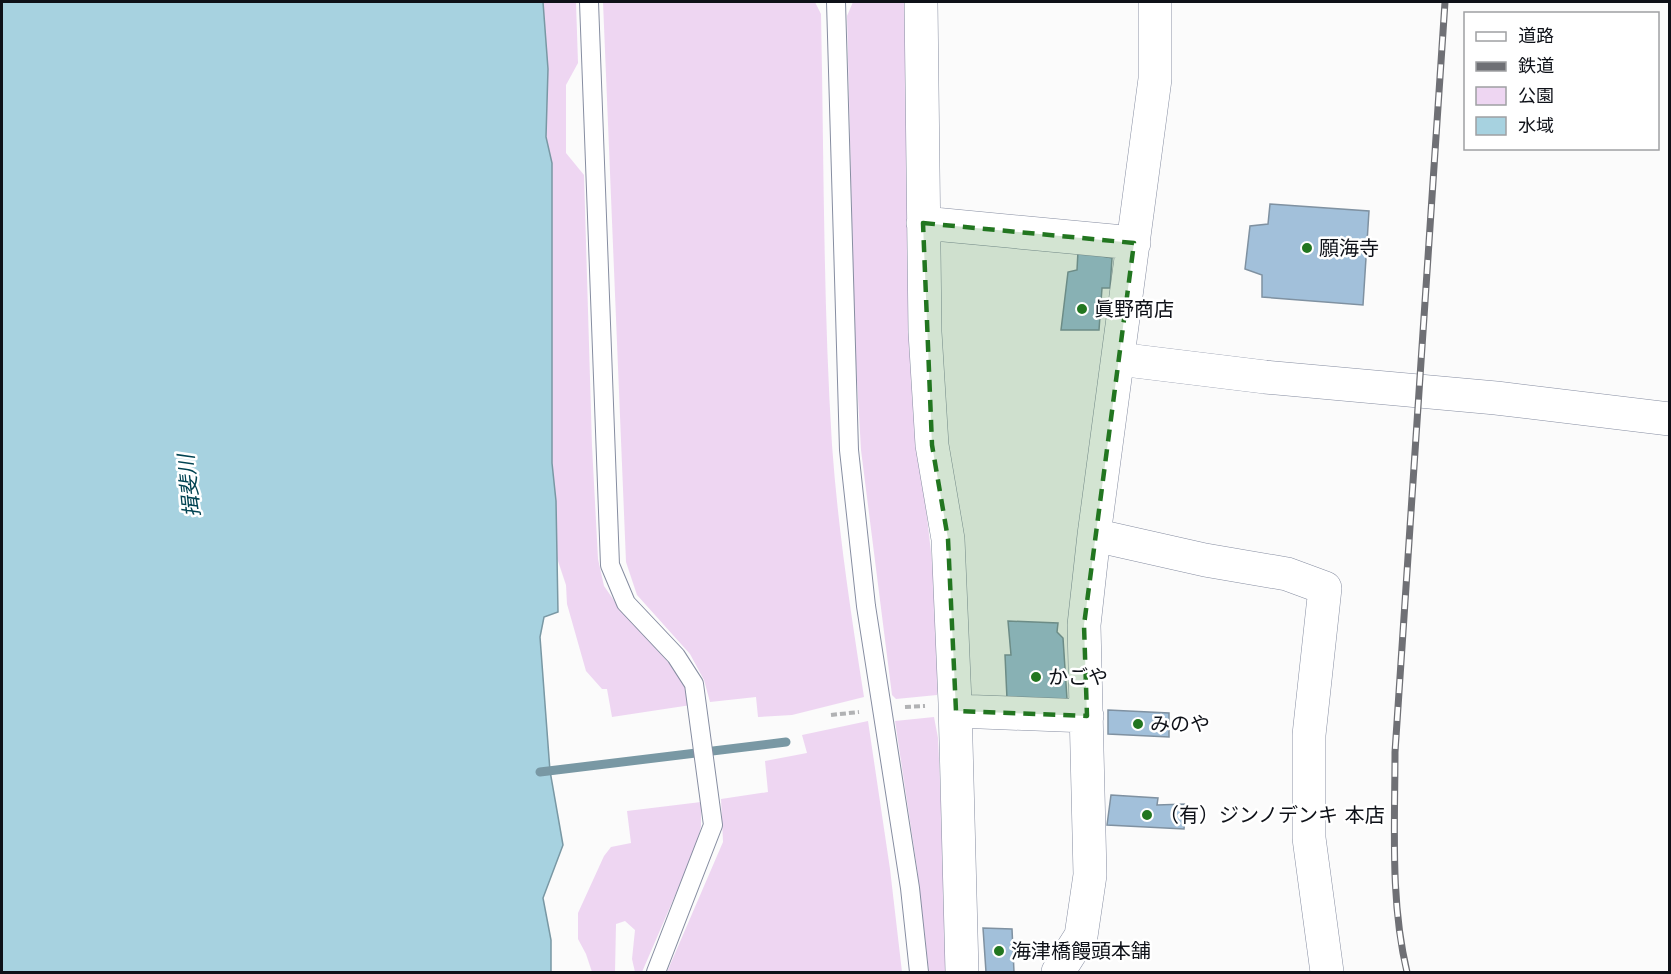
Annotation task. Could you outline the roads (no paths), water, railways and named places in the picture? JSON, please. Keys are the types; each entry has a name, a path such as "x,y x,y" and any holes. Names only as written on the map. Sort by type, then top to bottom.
{"street":[{"path":"921,2 925,332 932,445 948,539 956,711 962,972"},
{"path":"1058,972 1081,936 1090,876 1084,625 1155,79 1155,2"},
{"path":"923,223 1134,243"},
{"path":"1118,359 1265,377 1496,398 1670,419"},
{"path":"1094,535 1193,558 1287,574 1325,588 1309,735 1309,838 1327,972"},
{"path":"956,711 1087,716"}],"lane":[{"path":"589,2 610,565 626,603 676,656 694,684 714,825 656,972"},
{"path":"836,2 849,450 866,606 910,888 919,972"}],"water":[{"name":"揖斐川","path":"2,2 543,2 548,69 546,137 552,163 552,463 556,501 558,612 544,617 540,637 550,771 563,845 543,898 551,940 551,972 2,972"}],"waterway":[{"path":"540,772 786,742"}],"railway":[{"path":"1407,972 1396,890 1395,752 1445,2"}],"place":[{"name":"願海寺","path":"1307,248"},
{"name":"眞野商店","path":"1082,309"},
{"name":"かごや","path":"1036,677"},
{"name":"みのや","path":"1138,724"},
{"name":"（有）ジンノデンキ 本店","path":"1147,815"},
{"name":"海津橋饅頭本舗","path":"999,951"}]}
